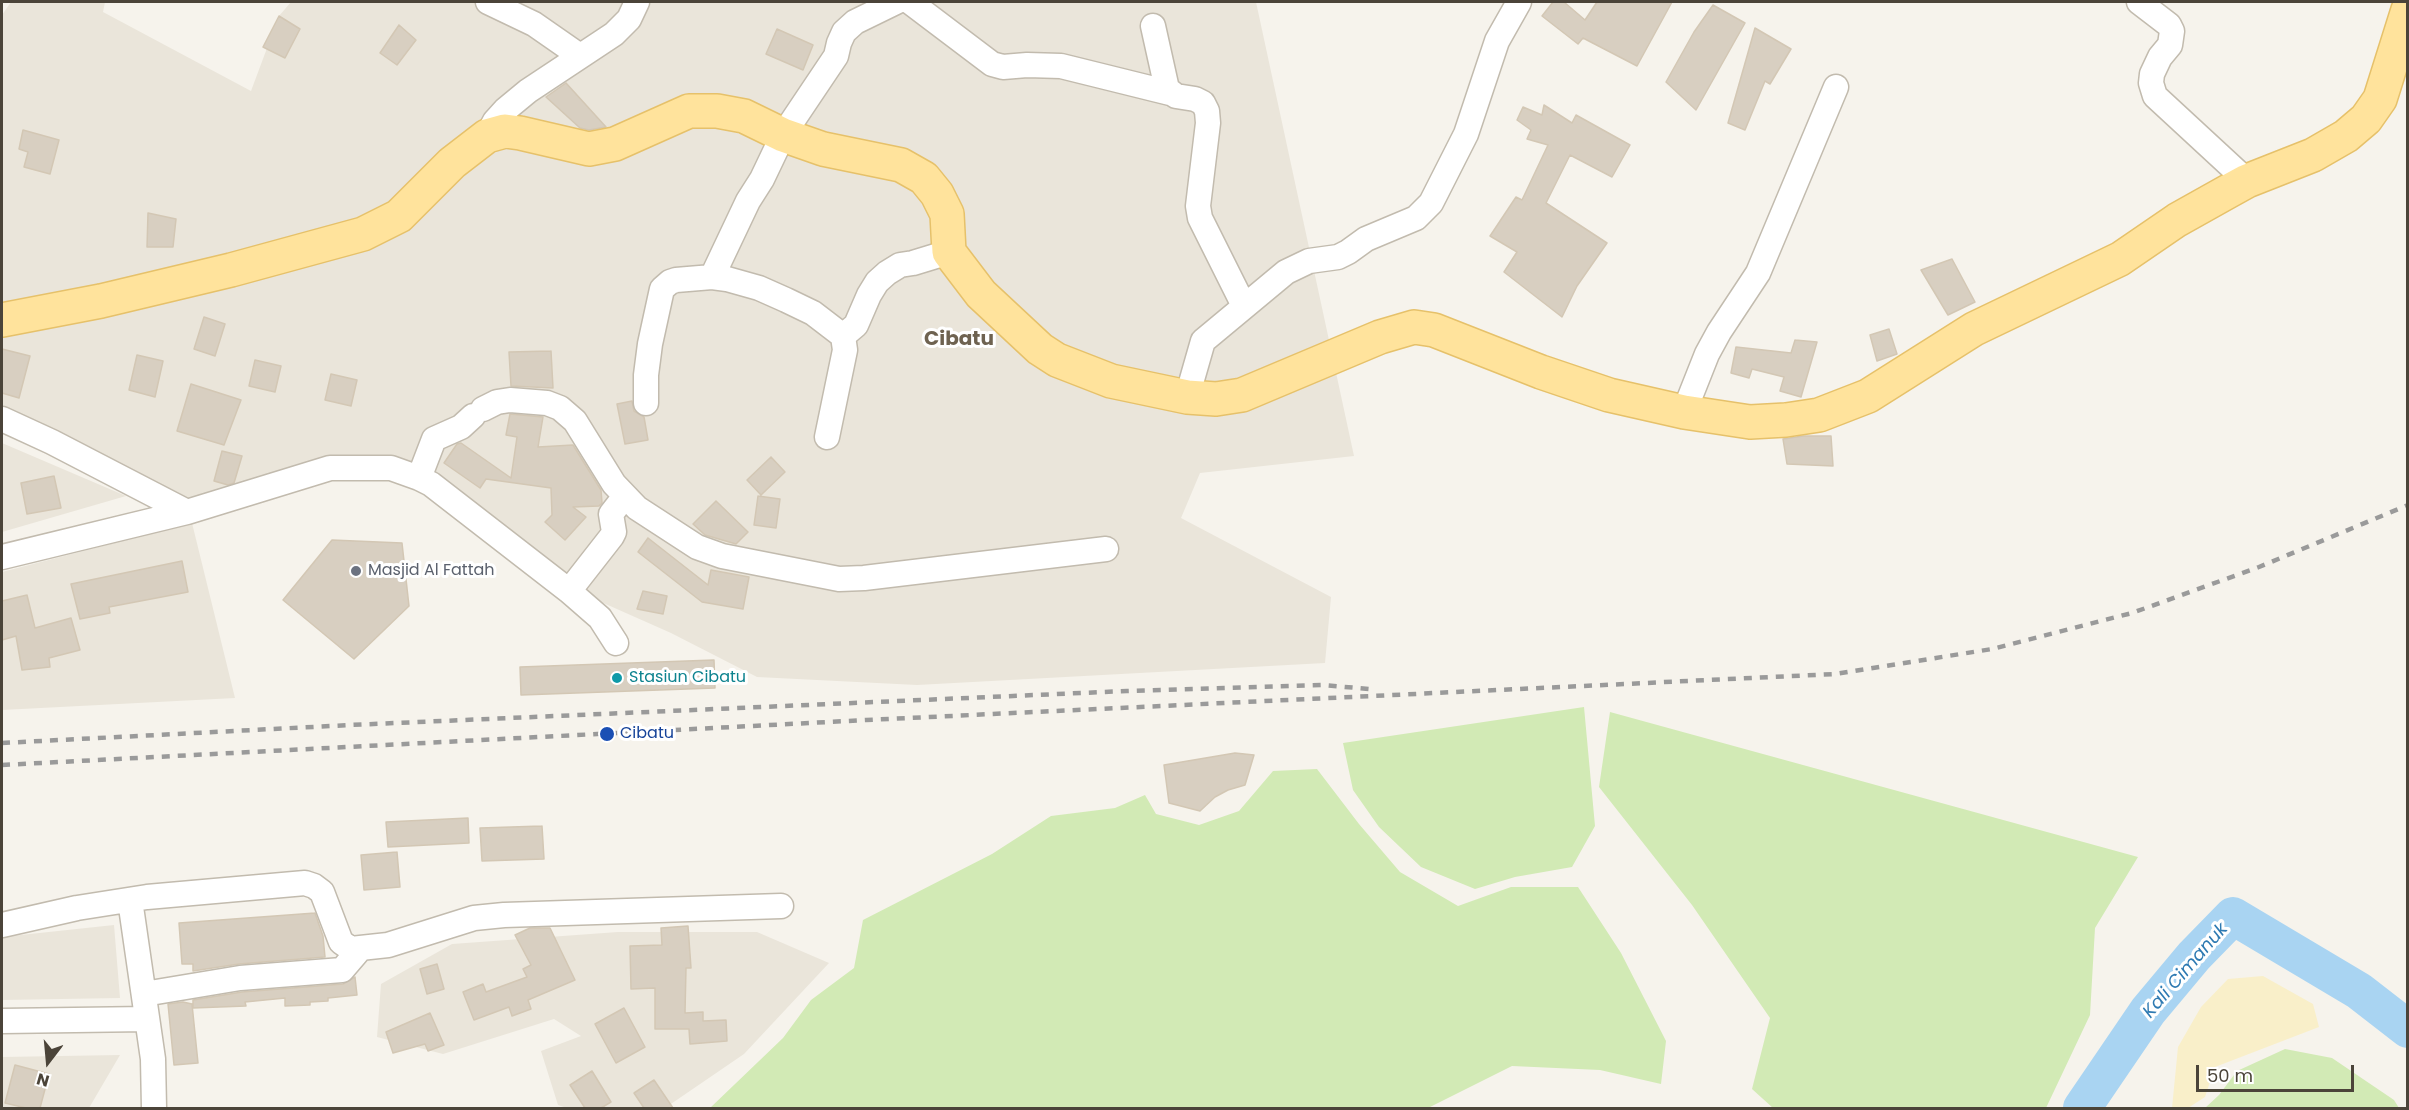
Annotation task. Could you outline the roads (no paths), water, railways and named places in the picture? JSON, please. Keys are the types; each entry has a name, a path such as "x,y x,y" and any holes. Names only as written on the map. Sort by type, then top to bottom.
{"main road":[{"path":"2,320 101,301 231,270 363,234 399,216 452,163 487,136 505,131 589,149 615,144 689,111 717,111 744,116 783,135 823,148 901,165 924,178 937,194 947,214 949,252 981,294 1040,349 1057,360 1111,381 1187,397 1216,399 1242,395 1380,337 1414,327 1434,330 1609,396 1750,422 1786,420 1819,415 1868,396 1974,329 2120,259 2177,220 2247,181 2313,155 2346,136 2366,118 2379,99 2408,10"}],"street":[{"path":"488,2 534,24 580,56"},
{"path":"487,136 495,121 505,110 528,91 614,34 629,19 637,2"},
{"path":"712,277 783,135 836,56 844,32 855,22 896,2"},
{"path":"910,2 993,64 1003,68 1027,65 1061,66 1195,99 1203,104 1207,111 1208,123 1198,206 1200,218 1244,306"},
{"path":"1187,397 1203,341 1244,306 1298,265 1338,257 1366,239 1416,218 1431,203 1466,134 1497,41 1519,2"},
{"path":"2139,2 2169,25 2172,31 2170,45 2160,57 2152,74 2151,83 2155,96 2247,181"},
{"path":"1153,26 1167,89 1170,93"},
{"path":"1684,411 1707,354 1758,273 1836,87"},
{"path":"843,336 856,325 873,289 887,273 900,265 949,252"},
{"path":"646,403 646,375 650,344 662,289 676,280 712,277 738,281 813,313 843,336 845,350 827,437"},
{"path":"419,478 434,439 461,427 478,412 497,402 518,399 547,403 560,408 575,421 614,484 637,508 697,547 722,556 839,579 1106,549"},
{"path":"2,419 52,442 187,512"},
{"path":"2,557 187,512 330,468 391,468 430,484 569,591 600,618 616,643"},
{"path":"569,591 612,536 614,531 610,519 611,514 625,496"},
{"path":"2,925 77,908 130,900 305,883 322,892 341,942 347,948 360,949 388,945 474,918 781,906"},
{"path":"130,900 153,1059 154,1108"},
{"path":"144,994 240,978 342,970 360,949"},
{"path":"2,1020 147,1019"}],"waterway":[{"name":"Kali Cimanuk","path":"2082,1108 2148,1011 2194,956 2233,916 2359,991 2408,1029"}],"railway":[{"path":"2,765 866,720 1835,674 1992,649 2132,613 2259,567 2408,505"},
{"path":"2,743 350,725 1127,691 1322,685 1369,689"}],"place":[{"name":"Masjid Al Fattah","path":"356,571"},
{"name":"Stasiun Cibatu","path":"617,678"},
{"name":"Cibatu","path":"607,734"}],"district":[{"name":"Cibatu","path":"959,340"}]}
